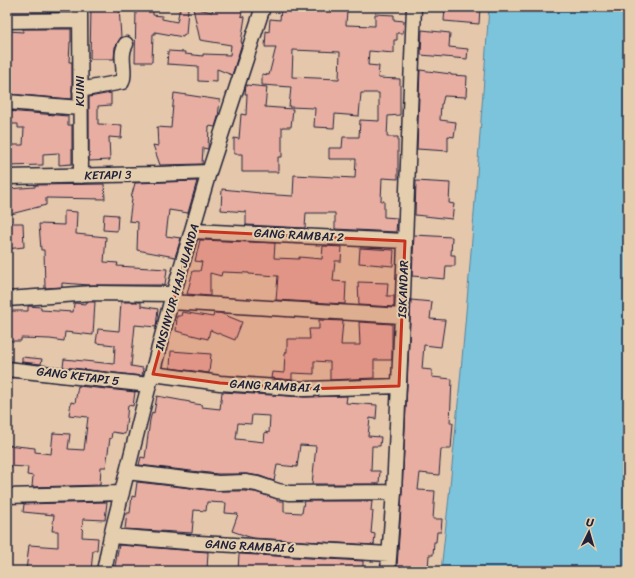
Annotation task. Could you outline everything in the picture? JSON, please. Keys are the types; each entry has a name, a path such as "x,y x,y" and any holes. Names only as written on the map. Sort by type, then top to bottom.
{"street":[{"name":"INSINYUR HAJI JUANDA","path":"104,571 111,536 172,298 193,231 209,172 263,7"},
{"name":"ISKANDAR","path":"388,571 394,492 399,386 414,7"},
{"path":"7,21 80,14"},
{"name":"KUINI","path":"80,14 81,176"},
{"path":"80,90 122,82 124,77 122,52 126,44"},
{"path":"7,102 80,108"},
{"name":"KETAPI 3","path":"7,177 209,172"},
{"name":"GANG RAMBAI 2","path":"193,231 405,241"},
{"path":"7,299 93,293 402,316"},
{"name":"GANG KETAPI 5","path":"7,368 151,379"},
{"name":"GANG RAMBAI 4","path":"151,379 305,389 399,386"},
{"path":"127,472 212,483 257,484 289,493 394,492"},
{"path":"7,496 122,493"},
{"name":"GANG RAMBAI 6","path":"111,536 199,543 389,554"}],"highlighted area":[{"path":"193,231 405,241 399,386 305,389 220,383 153,374"}],"water":[{"path":"489,7 628,7 628,571 441,571 456,430 468,289"}],"building":[{"path":"91,7 119,7 121,37 115,47 114,59 90,59"},
{"path":"136,7 153,7 153,15 162,16 162,19 177,22 180,7 188,8 186,35 184,34 183,37 155,32 155,34 153,34 152,62 135,62"},
{"path":"213,7 243,7 241,16 245,17 242,43 232,75 217,69 217,82 198,81 198,66 167,64 168,51 185,52 185,54 203,56 203,54 230,55 231,45 200,40 193,8 212,12"},
{"path":"292,7 314,7 347,10 346,25 375,26 375,14 394,15 394,20 404,21 403,33 397,33 397,40 394,40 394,53 369,51 368,65 379,66 378,78 400,79 400,115 388,116 387,137 398,137 398,179 382,178 381,201 384,201 384,217 397,218 396,232 335,229 335,213 306,213 305,228 246,225 246,212 221,210 222,189 260,194 293,196 294,175 355,178 356,159 329,159 329,148 342,148 343,137 359,137 360,120 379,121 379,93 361,93 359,116 335,114 334,128 314,127 315,108 289,107 291,87 262,85 262,74 269,75 276,47 265,47 266,31 269,32 270,19 280,20 281,8 292,9","holes":["293,50 340,52 339,79 292,77"]},
{"path":"445,7 480,7 479,24 444,21"},
{"path":"23,29 71,29 69,62 72,62 72,99 7,94 8,31 23,32"},
{"path":"422,30 450,33 449,47 468,49 467,59 421,55"},
{"path":"420,70 467,76 466,97 444,96 441,104 440,120 456,122 454,137 448,136 448,151 417,149"},
{"path":"246,85 267,87 265,107 293,109 291,127 282,127 282,157 278,157 278,172 242,172 242,154 234,154 234,138 239,139 241,114 246,115"},
{"path":"111,93 111,105 98,106 98,124 122,125 121,138 109,137 110,160 89,161 89,97"},
{"path":"174,93 220,100 215,127 209,126 208,149 203,148 202,164 160,165 153,145 158,146 157,127 171,128"},
{"path":"7,111 68,116 68,125 72,125 72,164 59,165 59,153 43,154 43,165 7,166 7,145 23,145 24,128 18,128 18,124 7,124"},
{"path":"197,181 188,213 169,210 166,236 181,238 175,257 137,250 138,222 129,221 131,198 135,183"},
{"path":"416,181 450,183 449,203 454,204 452,219 415,215"},
{"path":"104,184 105,199 46,198 46,205 7,215 7,189 35,187 35,185"},
{"path":"64,211 77,212 76,234 106,237 104,262 118,263 117,266 167,269 165,285 89,285 62,283 62,287 45,288 44,250 41,250 39,224 64,225"},
{"path":"104,214 118,215 117,231 103,230"},
{"path":"7,223 23,223 24,247 7,249"},
{"path":"414,235 452,237 451,255 455,255 455,266 446,266 445,279 412,276"},
{"path":"200,240 275,243 274,258 299,259 299,257 322,259 323,246 342,247 341,261 335,261 333,281 346,282 345,304 276,300 278,276 249,273 222,272 221,276 210,273 210,296 187,294 193,271 200,271 202,262 195,261"},
{"path":"360,248 394,250 393,266 359,263"},
{"path":"358,282 388,283 387,296 394,296 394,307 359,305"},
{"path":"411,300 432,302 430,319 445,320 441,347 424,345 422,369 432,370 432,377 452,379 450,423 453,423 451,449 441,449 439,475 420,473 418,490 435,491 433,519 442,519 441,532 437,532 436,542 434,542 433,555 429,555 428,569 397,567"},
{"path":"86,302 95,302 93,335 65,332 64,341 21,338 21,341 8,341 8,311 28,311 28,306 41,307 41,310 73,312 74,303 86,304"},
{"path":"121,302 141,302 141,306 158,309 156,327 135,325 131,366 143,368 142,376 63,367 64,359 114,364 115,345 96,343 98,329 119,331"},
{"path":"182,312 213,317 214,313 220,313 242,322 235,340 210,330 208,339 176,331 177,316 181,316"},
{"path":"319,320 343,321 341,345 360,345 359,322 392,324 392,360 374,360 374,378 330,380 330,362 314,361 314,374 292,373 292,380 271,378 272,372 284,373 287,339 310,339 309,329 319,329"},
{"path":"171,351 211,354 209,373 170,368"},
{"path":"22,357 42,359 41,364 22,362"},
{"path":"78,386 135,392 133,406 128,405 125,434 112,432 106,467 101,467 100,485 32,487 33,476 27,475 28,467 7,466 7,445 35,448 35,452 51,454 53,433 70,434 68,449 84,450 88,417 69,415 71,402 75,403"},
{"path":"222,392 304,397 347,396 346,403 377,405 376,419 370,418 368,436 381,437 380,446 372,446 371,471 380,471 379,484 312,484 316,446 300,445 297,467 277,465 274,481 260,476 246,474 218,474 139,465 141,457 145,458 150,420 152,412 154,413 157,396 190,402 202,405 202,407 220,409","holes":["252,415 270,416 269,433 265,432 264,442 236,439 238,423 251,424"]},
{"path":"137,482 217,491 255,492 277,499 277,501 284,501 284,512 302,513 304,501 372,501 371,511 373,511 371,533 375,534 374,545 252,538 232,531 238,514 225,513 226,503 207,502 206,511 194,510 192,533 125,529 127,513 130,513 132,496 135,497"},
{"path":"107,502 105,520 83,519 82,537 98,538 97,550 93,550 91,571 26,571 29,545 58,547 58,531 52,531 54,515 23,512 24,504"},
{"path":"119,545 208,552 207,570 182,568 182,571 114,571"},
{"path":"239,554 363,561 363,569 360,569 360,571 238,571"}]}
